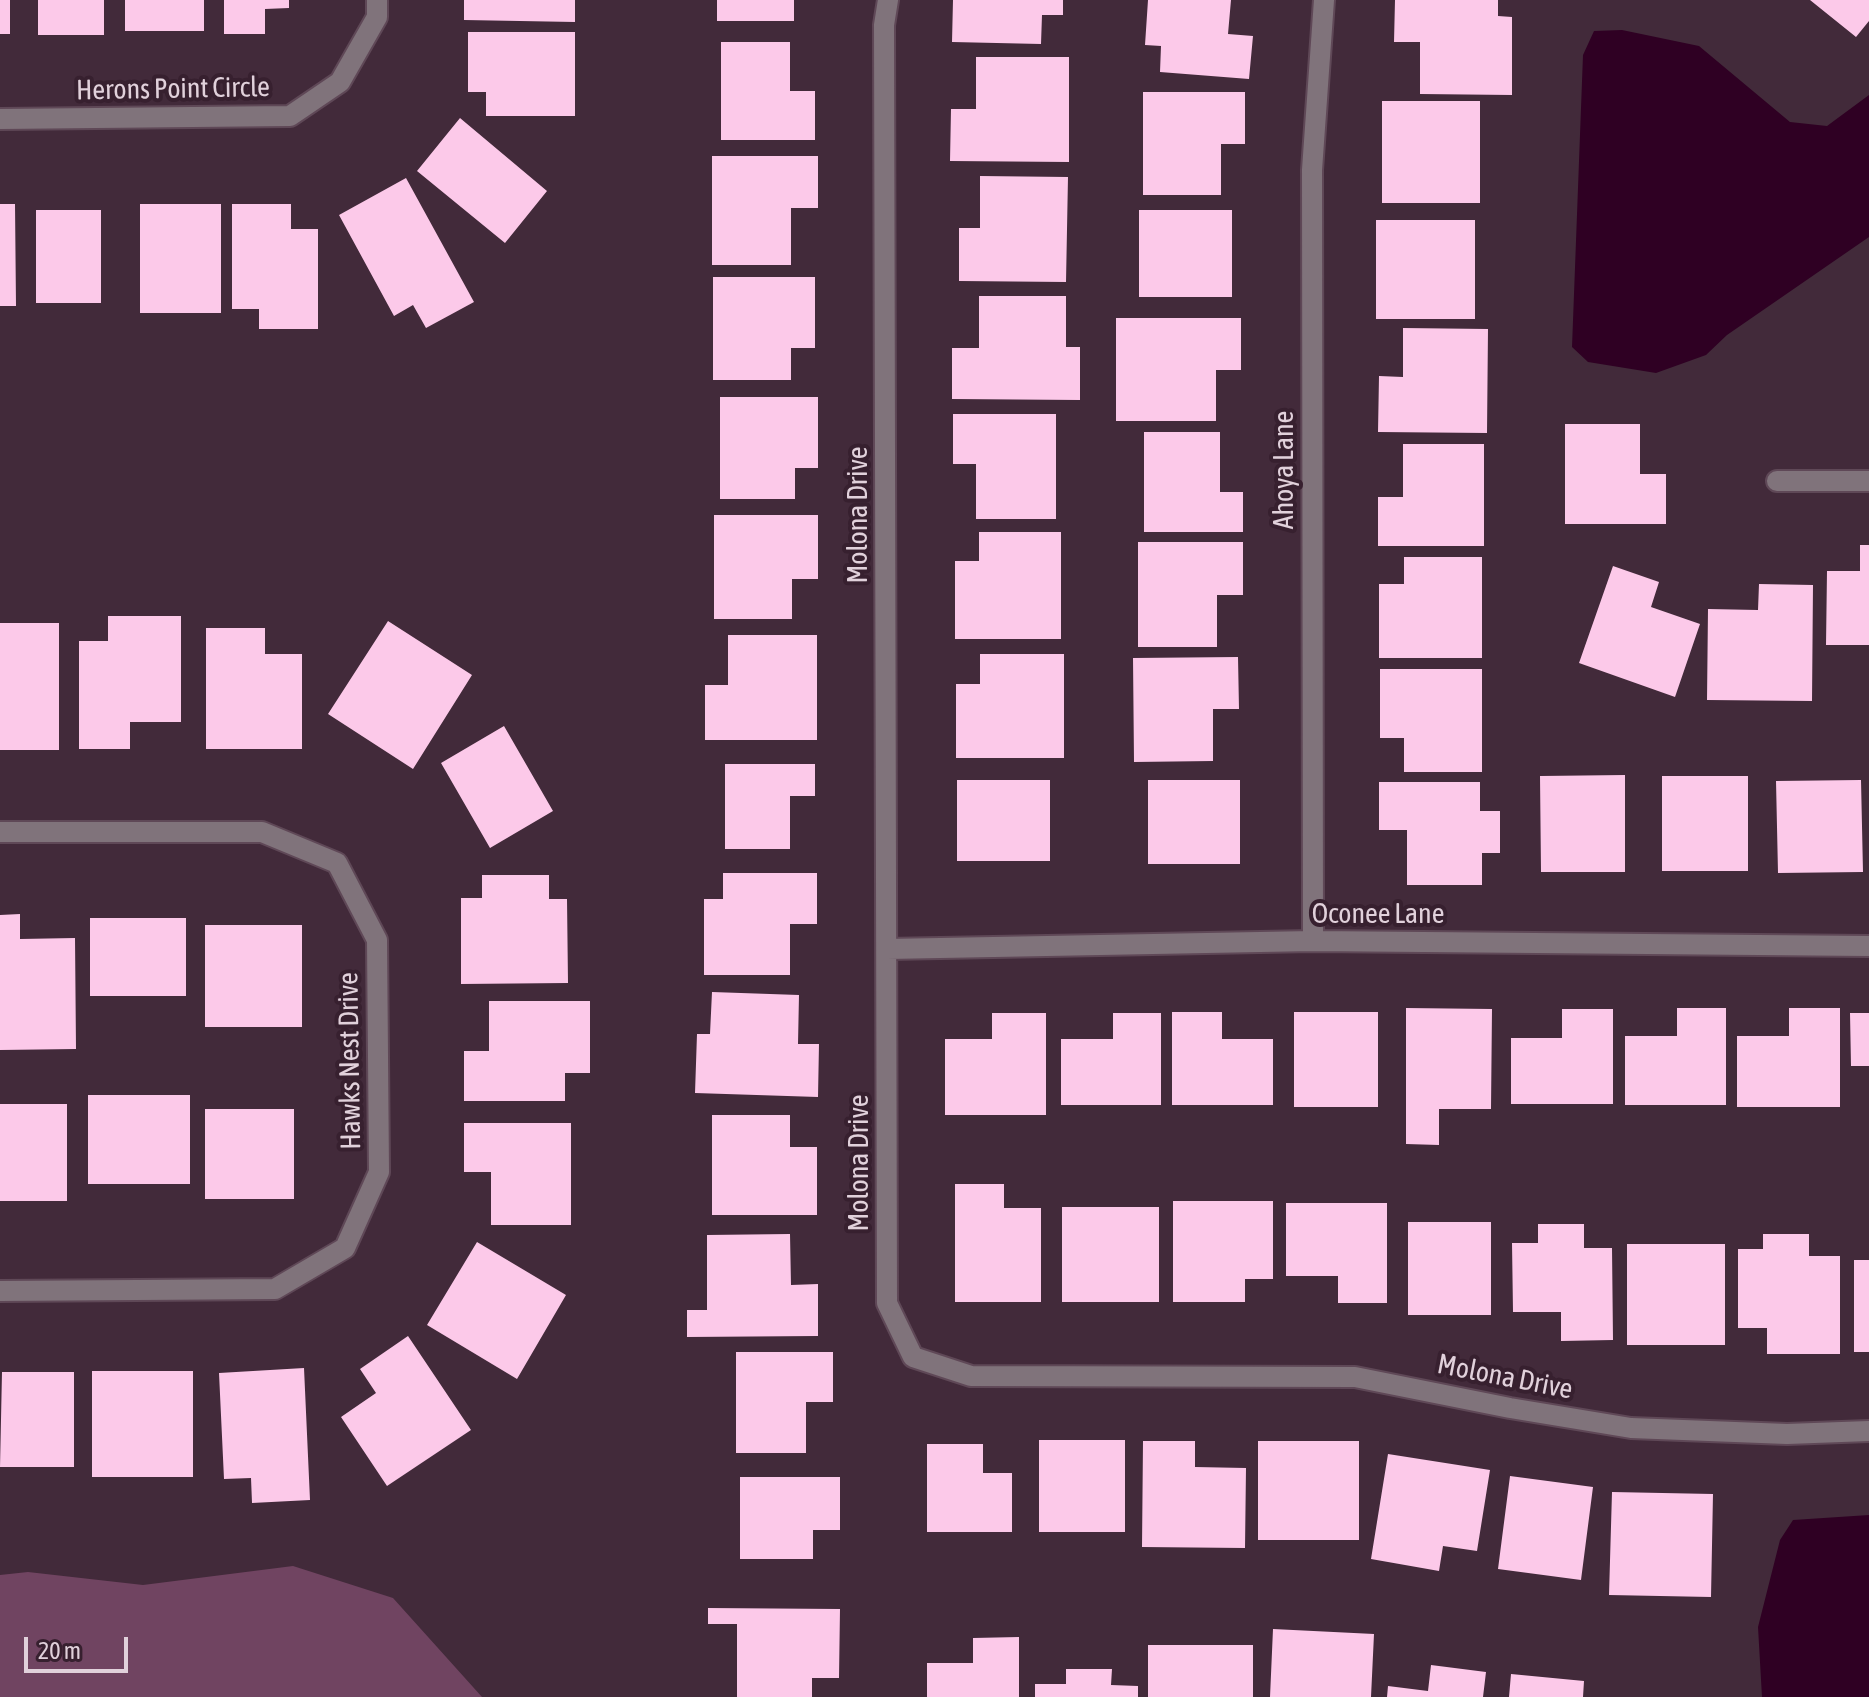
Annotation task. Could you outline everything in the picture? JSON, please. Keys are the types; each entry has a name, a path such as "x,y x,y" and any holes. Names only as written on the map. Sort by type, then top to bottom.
{"street":[{"name":"Herons Point Circle","path":"0,119 290,116 340,82 377,17 377,0"},
{"name":"Molona Drive","path":"888,0 884,25 887,1303 913,1357 971,1376 1355,1377 1631,1428 1787,1434 1869,1431"},
{"name":"Ahoya Lane","path":"1313,941 1312,170 1324,0"},
{"path":"1777,481 1869,481"},
{"name":"Hawks Nest Drive","path":"0,832 262,832 337,863 377,940 379,1172 345,1248 275,1289 0,1291"},
{"name":"Oconee Lane","path":"887,949 1313,941 1869,946"}],"shaded area":[{"path":"1622,30 1699,46 1790,122 1827,126 1869,95 1869,237 1727,335 1706,355 1656,373 1588,362 1572,347 1583,55 1594,31"},
{"path":"1869,1515 1869,1697 1762,1697 1758,1627 1780,1540 1793,1520"},
{"path":"293,1566 393,1598 482,1697 0,1697 0,1575 28,1572 143,1585"}],"building":[{"path":"0,0 10,0 10,34 0,34"},
{"path":"38,0 104,0 104,35 38,35"},
{"path":"125,0 204,0 204,31 125,31"},
{"path":"224,0 289,0 289,8 265,9 265,34 224,34"},
{"path":"464,0 575,0 575,22 464,20"},
{"path":"717,0 794,0 794,21 717,21"},
{"path":"953,0 1063,0 1063,15 1042,15 1041,44 952,42"},
{"path":"1148,0 1231,0 1228,34 1253,36 1249,79 1160,72 1161,46 1145,45"},
{"path":"1395,0 1498,0 1498,16 1512,17 1512,95 1420,94 1420,42 1394,42"},
{"path":"1810,0 1869,0 1869,21 1856,37"},
{"path":"468,32 575,32 575,116 486,116 486,92 468,92"},
{"path":"721,42 790,42 790,91 815,91 815,140 721,140"},
{"path":"976,57 1069,57 1069,162 950,161 951,109 976,109"},
{"path":"1143,92 1245,92 1245,144 1221,144 1221,195 1143,195"},
{"path":"1382,101 1480,101 1480,203 1382,203"},
{"path":"460,118 547,191 505,243 417,171"},
{"path":"712,156 818,156 818,208 791,208 791,265 712,265"},
{"path":"980,176 1068,177 1066,282 959,281 959,228 980,228"},
{"path":"406,178 474,302 426,328 413,305 394,316 339,215"},
{"path":"0,204 15,204 16,306 0,306"},
{"path":"140,204 221,204 221,313 140,313"},
{"path":"232,204 291,204 291,229 318,229 318,329 259,329 259,309 232,309"},
{"path":"36,210 101,210 101,303 36,303"},
{"path":"1139,210 1232,210 1232,297 1139,297"},
{"path":"1376,220 1475,220 1475,319 1376,319"},
{"path":"713,277 815,277 815,348 791,348 791,380 713,380"},
{"path":"979,296 1066,296 1066,347 1080,347 1080,400 952,399 952,348 979,348"},
{"path":"1116,318 1241,318 1241,370 1216,370 1216,421 1116,421"},
{"path":"1403,328 1488,329 1487,433 1378,432 1379,376 1403,377"},
{"path":"720,397 818,397 818,468 795,468 795,499 720,499"},
{"path":"953,414 1056,414 1056,519 976,519 976,464 953,464"},
{"path":"1565,424 1640,424 1640,474 1666,474 1666,524 1565,524"},
{"path":"1144,432 1220,432 1220,492 1243,492 1243,532 1144,532"},
{"path":"1403,444 1484,444 1484,546 1378,546 1378,497 1403,497"},
{"path":"714,515 818,515 818,579 792,579 792,619 714,619"},
{"path":"979,532 1061,532 1061,639 955,639 955,561 979,561"},
{"path":"1138,542 1243,542 1243,595 1217,595 1217,647 1138,647"},
{"path":"1860,545 1869,545 1869,645 1826,645 1827,571 1860,571"},
{"path":"1404,557 1482,557 1482,658 1379,658 1379,584 1404,584"},
{"path":"1613,566 1659,582 1651,607 1700,624 1675,697 1579,663"},
{"path":"1759,584 1813,585 1812,701 1707,700 1708,609 1758,610"},
{"path":"108,616 181,616 181,722 130,722 130,749 79,749 79,641 108,641"},
{"path":"388,621 472,675 413,769 328,714"},
{"path":"0,623 59,623 59,750 0,750"},
{"path":"206,628 265,628 265,654 302,654 302,749 206,749"},
{"path":"728,635 817,635 817,740 705,740 705,685 728,685"},
{"path":"980,654 1064,654 1064,758 956,758 956,684 980,684"},
{"path":"1238,657 1239,709 1213,709 1213,761 1134,762 1133,658"},
{"path":"1380,669 1482,669 1482,772 1404,772 1404,738 1380,738"},
{"path":"504,726 553,811 490,848 441,763"},
{"path":"725,764 815,764 815,796 790,796 790,849 725,849"},
{"path":"1625,775 1625,872 1541,872 1540,776"},
{"path":"1662,776 1748,776 1748,871 1662,871"},
{"path":"957,780 1050,780 1050,861 957,861"},
{"path":"1148,780 1240,780 1240,864 1148,864"},
{"path":"1861,780 1863,872 1778,873 1776,781"},
{"path":"1379,782 1480,782 1480,811 1500,811 1500,853 1482,853 1482,885 1407,885 1407,830 1379,830"},
{"path":"723,873 817,873 817,924 790,924 790,975 704,975 704,899 723,899"},
{"path":"482,875 549,875 549,899 567,899 568,983 461,984 461,898 482,898"},
{"path":"20,914 20,939 75,938 76,1049 0,1050 0,915"},
{"path":"90,918 186,918 186,996 90,996"},
{"path":"205,925 302,925 302,1027 205,1027"},
{"path":"712,992 799,995 798,1044 819,1044 818,1097 695,1093 697,1034 710,1034"},
{"path":"489,1001 590,1001 590,1073 565,1073 565,1101 464,1101 464,1051 489,1051"},
{"path":"1406,1008 1492,1009 1491,1109 1439,1109 1439,1145 1406,1144"},
{"path":"1677,1008 1726,1008 1726,1105 1625,1105 1625,1036 1677,1036"},
{"path":"1789,1008 1840,1008 1840,1107 1737,1107 1737,1036 1789,1036"},
{"path":"1562,1009 1613,1009 1613,1104 1511,1104 1511,1038 1562,1038"},
{"path":"1172,1012 1222,1012 1222,1039 1273,1039 1273,1105 1172,1105"},
{"path":"1294,1012 1378,1012 1378,1107 1294,1107"},
{"path":"992,1013 1046,1013 1046,1115 945,1115 945,1039 992,1039"},
{"path":"1113,1013 1161,1013 1161,1105 1061,1105 1061,1039 1113,1039"},
{"path":"1850,1013 1869,1013 1869,1066 1851,1066"},
{"path":"88,1095 190,1095 190,1184 88,1184"},
{"path":"0,1104 67,1104 67,1201 0,1201"},
{"path":"205,1109 294,1109 294,1199 205,1199"},
{"path":"712,1115 790,1115 790,1147 817,1147 817,1215 712,1215"},
{"path":"464,1123 571,1123 571,1225 491,1225 491,1172 464,1172"},
{"path":"955,1184 1004,1184 1004,1208 1041,1208 1041,1302 955,1302"},
{"path":"1173,1201 1273,1201 1273,1279 1245,1279 1245,1302 1173,1302"},
{"path":"1286,1203 1387,1203 1387,1303 1338,1303 1338,1276 1286,1276"},
{"path":"1062,1207 1159,1207 1159,1302 1062,1302"},
{"path":"1408,1222 1491,1222 1491,1315 1408,1315"},
{"path":"1538,1224 1584,1224 1584,1248 1612,1248 1613,1340 1561,1341 1561,1312 1513,1312 1512,1243 1538,1243"},
{"path":"790,1234 791,1285 818,1284 818,1336 687,1337 687,1310 707,1310 707,1235"},
{"path":"1763,1234 1809,1234 1809,1256 1840,1256 1840,1354 1767,1354 1767,1328 1738,1328 1738,1249 1763,1249"},
{"path":"477,1242 566,1295 517,1379 427,1325"},
{"path":"1627,1244 1725,1244 1725,1345 1627,1345"},
{"path":"1854,1260 1869,1260 1869,1352 1854,1352"},
{"path":"408,1336 471,1430 387,1486 341,1417 376,1393 360,1369"},
{"path":"736,1352 833,1352 833,1402 806,1402 806,1453 736,1453"},
{"path":"304,1368 310,1500 252,1503 251,1478 224,1479 219,1373"},
{"path":"92,1371 193,1371 193,1477 92,1477"},
{"path":"2,1372 74,1372 74,1467 0,1467"},
{"path":"1039,1440 1125,1440 1125,1532 1039,1532"},
{"path":"1143,1441 1195,1441 1195,1467 1246,1468 1245,1548 1142,1547"},
{"path":"1258,1441 1359,1441 1359,1540 1258,1540"},
{"path":"927,1444 983,1444 983,1473 1012,1473 1012,1532 927,1532"},
{"path":"1388,1454 1490,1470 1477,1551 1443,1546 1439,1571 1371,1559"},
{"path":"1510,1476 1593,1487 1581,1580 1498,1569"},
{"path":"740,1477 840,1477 840,1530 813,1530 813,1559 740,1559"},
{"path":"1612,1492 1713,1494 1711,1597 1609,1595"},
{"path":"708,1608 840,1609 839,1678 812,1678 812,1697 737,1697 737,1624 708,1624"},
{"path":"1273,1629 1374,1634 1371,1697 1270,1697"},
{"path":"1019,1637 1019,1697 927,1697 927,1663 973,1663 973,1638"},
{"path":"1148,1645 1253,1645 1253,1697 1148,1697"},
{"path":"1431,1665 1486,1672 1483,1697 1387,1697 1388,1686 1428,1691"},
{"path":"1066,1669 1112,1669 1111,1685 1138,1686 1138,1697 1035,1697 1035,1684 1066,1684"},
{"path":"1511,1674 1584,1681 1583,1697 1509,1697"}]}
